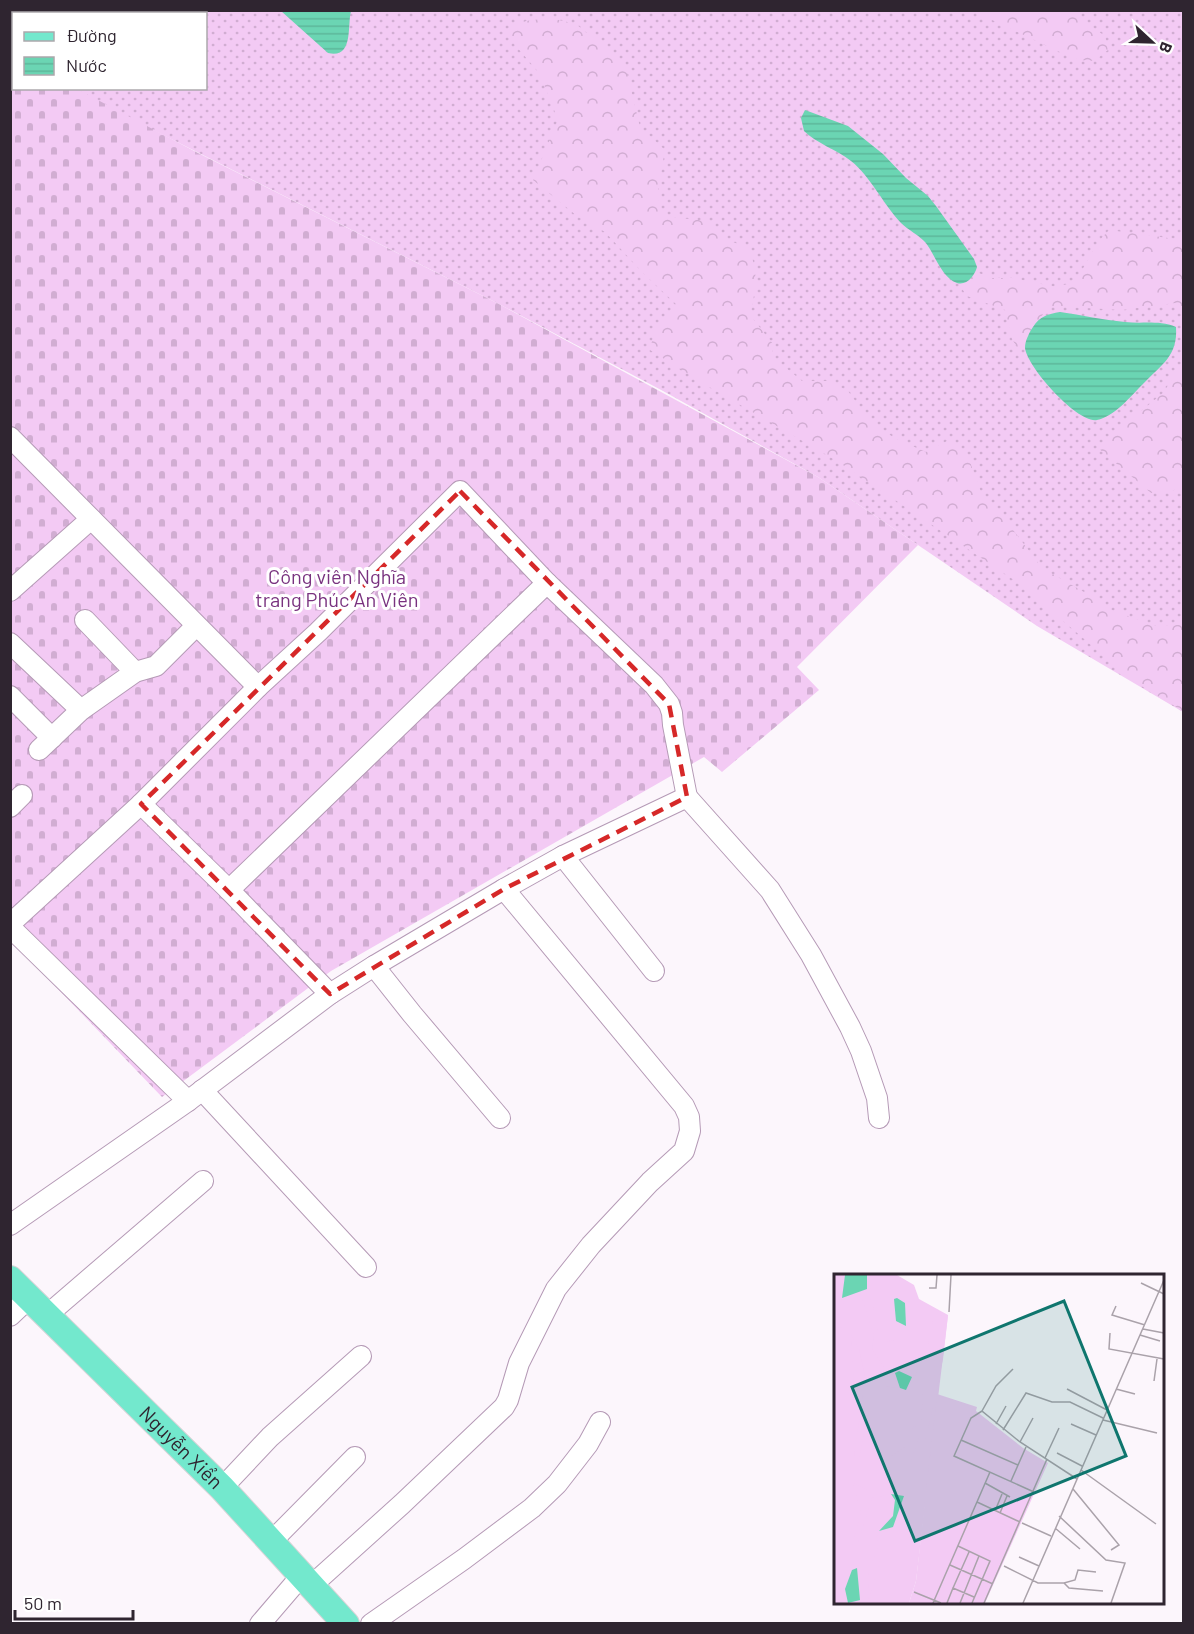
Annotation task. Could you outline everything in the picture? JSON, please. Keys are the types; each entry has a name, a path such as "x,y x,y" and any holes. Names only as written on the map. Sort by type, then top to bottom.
{"main road":[{"name":"Nguyễn Xiển","path":"10,1279 28,1310 222,1488 346,1623"}],"street":[{"path":"10,437 258,687"},
{"path":"366,1267 195,1095 10,925 141,804 258,687 318,633 460,491 548,583 654,685 669,704 687,797 758,874 811,955 861,1051 873,1085 879,1118"},
{"path":"10,591 91,519"},
{"path":"229,890 548,583"},
{"path":"85,620 135,672"},
{"path":"10,696 46,744 81,710 135,672 156,666 196,626"},
{"path":"10,643 81,710"},
{"path":"10,1225 195,1095 330,994 374,966 563,856 687,797"},
{"path":"141,804 330,994"},
{"path":"563,856 654,970"},
{"path":"260,1623 307,1580 402,1504 504,1407 519,1363 556,1289 591,1245 650,1182 684,1151 688,1140 689,1117 684,1106 504,889"},
{"path":"374,966 500,1118"},
{"path":"28,1310 203,1180"},
{"path":"222,1488 270,1437 361,1356"},
{"path":"371,1623 464,1559 532,1508 571,1468 600,1422"},
{"path":"271,1542 355,1457"}],"highlighted area":[{"path":"460,491 669,704 687,797 504,889 330,994 141,804"}],"green space":[{"path":"10,11 1183,11 1183,712 1037,626 818,477 497,303 74,90 207,90 207,12 12,12 11,55"},
{"path":"973,11 1069,11 1105,36 1108,50 1094,61 1080,60"},
{"path":"550,18 576,24 625,65 640,127 665,150 658,188 660,216 708,221 722,238 749,248 756,282 750,315 773,344 772,359 802,381 827,381 848,391 868,418 894,438 926,452 947,441 967,454 985,503 1004,518 1042,568 1091,596 1106,608 1155,626 1183,623 1183,711 1133,681 1020,584 837,461 650,350 655,328 679,307 605,232 577,216 533,180 558,120 540,74 503,31 526,21"},
{"name":"Công viên Nghĩa trang Phúc An Viên","path":"10,53 12,54 12,90 79,90 198,153 497,303 818,477 918,545 797,667 819,690 722,772 704,757 331,971 162,1097 11,940"},
{"path":"1109,230 1183,240 1183,307 1175,303 1122,310 1049,306 1030,332 1025,348 1018,349 1012,339 1005,310 967,296 958,283 966,281 976,272 992,278 1012,278 1056,287 1075,282 1099,241"},
{"path":"1183,362 1183,486 1172,491 1151,493 1097,447 1163,393"}],"water":[{"path":"281,11 351,11 346,46 336,54 328,53"},
{"path":"805,110 848,126 883,154 906,178 928,196 974,259 977,267 970,279 961,284 947,276 926,243 901,223 858,167 804,131 801,118"},
{"path":"1060,312 1132,323 1170,325 1176,327 1174,345 1162,365 1122,405 1103,418 1089,419 1066,404 1055,393 1034,368 1025,348 1029,334 1038,320"}]}
